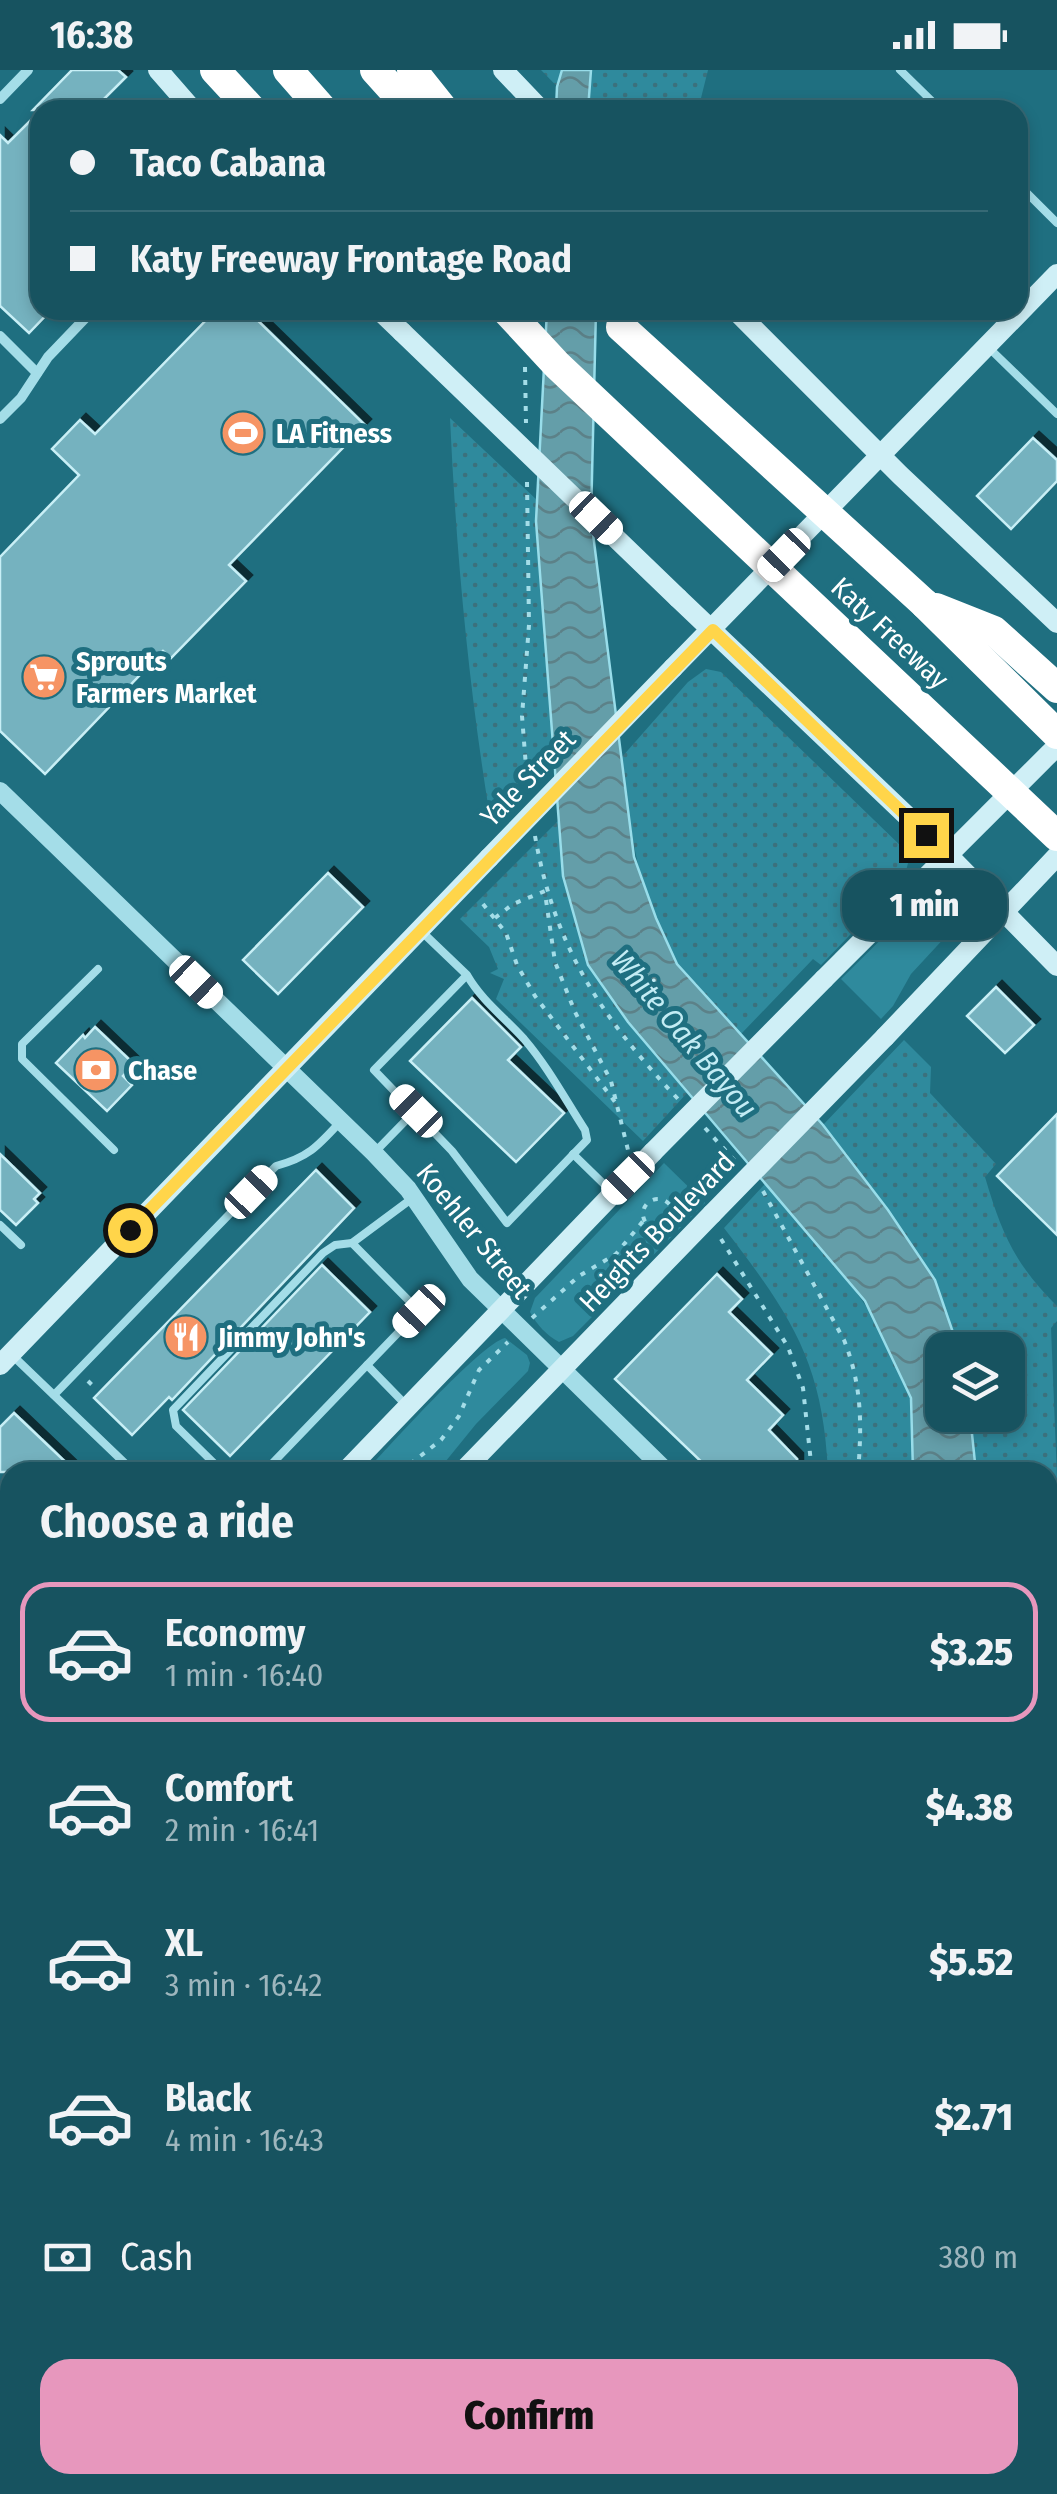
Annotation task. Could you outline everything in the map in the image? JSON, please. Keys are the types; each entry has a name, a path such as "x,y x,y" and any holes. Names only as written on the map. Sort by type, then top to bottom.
{"highway":[{"path":"215,70 243,100"},
{"path":"288,70 314,100"},
{"path":"375,70 406,91"},
{"path":"494,320 557,365"},
{"name":"Katy Freeway","path":"515,320 557,365 1057,836"},
{"name":"Katy Freeway","path":"615,320 925,604 1057,734"},
{"path":"925,604 994,631 1057,688"},
{"path":"982,764 1057,858"}],"main road":[{"path":"158,70 184,100"},
{"path":"503,70 532,100"},
{"name":"Yale Street","path":"1028,304 1057,274"},
{"path":"389,320 948,856 1057,966"},
{"path":"745,320 880,456 1057,623"},
{"name":"Yale Street","path":"6,1360 1012,320"},
{"name":"Heights Boulevard","path":"355,1462 647,1158 1057,746"},
{"name":"Heights Boulevard","path":"472,1462 1057,858"}],"street":[{"path":"0,99 28,70"},
{"path":"0,419 84,320"},
{"path":"0,336 37,372"},
{"name":"Koehler Street","path":"0,791 374,1152 414,1197 470,1279 657,1462"}],"lane":[{"path":"900,70 931,100"},
{"path":"1028,194 1057,222"},
{"path":"987,346 1057,414"},
{"path":"420,930 466,975 478,993 523,1038 585,1130 587,1140 506,1223 452,1151 374,1070 466,975"},
{"path":"98,969 22,1044 20,1052 22,1059 114,1150"},
{"path":"374,1152 416,1111"},
{"path":"54,1394 276,1166 312,1153 341,1122"},
{"path":"573,1154 613,1193"},
{"path":"212,1462 176,1426 173,1410 323,1253 336,1245 352,1243 414,1197"},
{"path":"0,1224 20,1245"},
{"path":"274,1462 419,1311 352,1243"},
{"path":"6,1360 54,1394 124,1462"},
{"path":"367,1365 408,1406"}],"path":[{"path":"495,918 513,904 545,891 555,962 574,1012 611,1081 628,1151 647,1158"},
{"path":"483,904 506,932 517,964 535,996 618,1105"},
{"path":"657,1199 668,1203 672,1213 668,1224 658,1229 647,1225 642,1214 647,1204 657,1199"},
{"path":"770,1201 852,1360 862,1403 859,1462"},
{"path":"722,1238 788,1347 802,1388 811,1462"},
{"path":"84,1378 96,1389"}],"shaded area":[{"path":"541,70 708,70 700,100 570,100"},
{"path":"450,418 538,501 536,521 554,752 489,811 464,615"},
{"path":"706,669 721,672 904,849 909,859 904,879 821,965 813,959 741,1034 678,965 654,918 638,865 621,758 688,682"},
{"path":"559,820 563,876 628,1022 687,1093 643,1141 496,999 504,979 490,973 498,969 489,947 460,919"},
{"path":"931,890 961,920 911,974 881,1019 841,979"},
{"path":"904,1040 931,1067 930,1093 996,1164 985,1177 1004,1232 1030,1276 1057,1306 1057,1321 1051,1328 1056,1462 975,1462 972,1432 1025,1432 1025,1332 953,1332 935,1280 823,1125"},
{"path":"664,1163 705,1203 573,1336 559,1342 554,1339 530,1312 535,1298"},
{"path":"765,1184 829,1257 867,1308 899,1364 912,1404 913,1462 827,1462 819,1399 799,1341 785,1314 724,1228"},
{"path":"505,1338 527,1355 528,1371 445,1462 374,1462 456,1376"}],"water":[{"path":"562,70 591,70 589,100 556,100"},
{"name":"White Oak Bayou","path":"546,320 596,320 591,518 634,857 677,964 823,1125 935,1280 953,1332 925,1332 925,1432 972,1432 975,1462 913,1462 911,1398 865,1301 628,1022 588,965 563,876 536,521"}],"building":[{"path":"72,70 118,70 126,77 103,100 43,100"},
{"path":"30,121 30,320 41,320 29,333 0,306 0,135 8,143"},
{"path":"206,320 257,320 365,425 229,565 246,581 171,658 163,651 45,774 0,731 0,557 79,475 52,449 80,420 95,434"},
{"path":"1033,438 1057,460 1057,481 1011,529 977,496"},
{"path":"328,873 363,907 278,994 243,960"},
{"path":"996,987 1034,1025 1005,1053 967,1016"},
{"path":"472,998 521,1047 508,1060 564,1113 516,1162 410,1061"},
{"name":"Chase","path":"95,1027 134,1064 123,1076 132,1085 107,1111 56,1063"},
{"path":"1057,1114 1057,1235 997,1176"},
{"path":"0,1154 40,1193 34,1199 38,1203 16,1225 0,1210"},
{"path":"316,1170 354,1208 172,1400 169,1397 132,1435 94,1398"},
{"path":"322,1265 370,1312 230,1456 183,1410"},
{"path":"717,1274 742,1299 729,1312 772,1354 747,1380 783,1415 769,1430 797,1462 702,1462 615,1379"},
{"path":"14,1413 65,1462 0,1462 0,1427"}],"place":[{"name":"LA Fitness","path":"243,433"},
{"name":"Sprouts Farmers Market","path":"44,677"},
{"name":"Chase","path":"96,1070"},
{"name":"Jimmy John's","path":"186,1337"}],"route":[{"path":"130,1230 713,630 926,835"}]}
